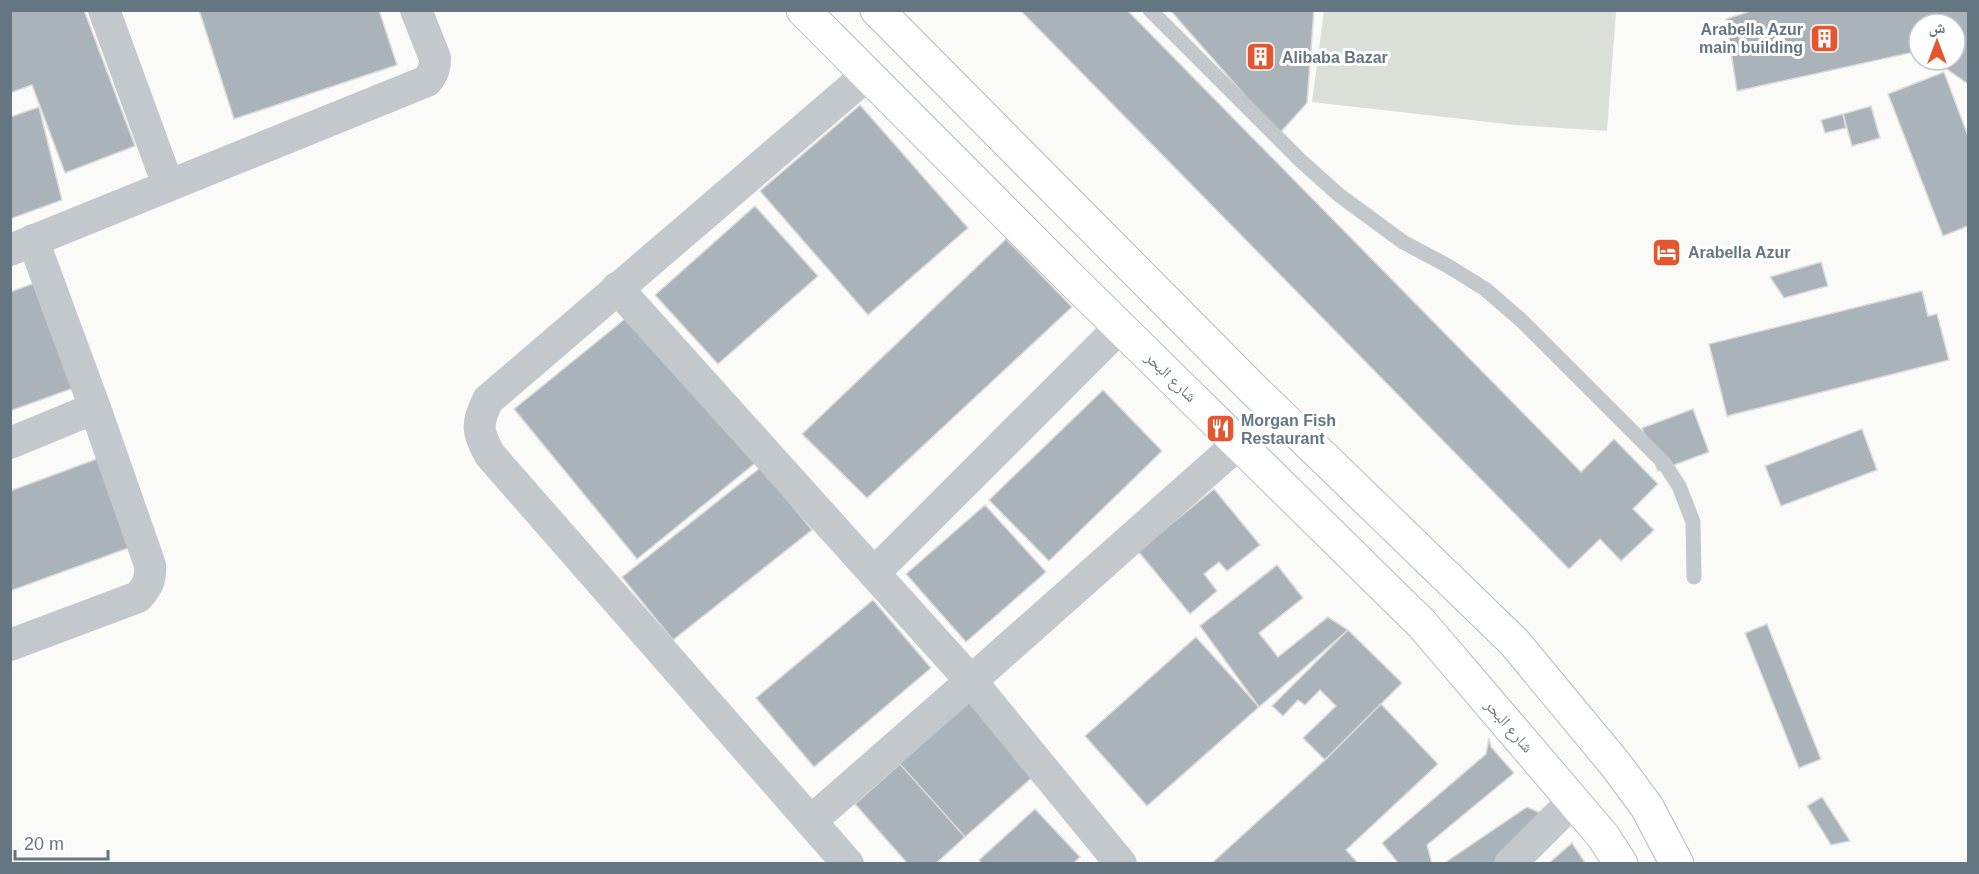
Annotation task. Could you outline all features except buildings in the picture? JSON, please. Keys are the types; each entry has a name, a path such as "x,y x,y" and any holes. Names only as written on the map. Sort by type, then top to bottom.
{"main road":[{"name":"شارع البحر","path":"803,10 1069,277 1422,624 1603,836 1621,864"},
{"path":"877,10 1255,391 1514,642 1616,765 1647,807 1677,864"},
{"path":"1003,211 1040,173"},
{"path":"1069,277 1101,237"}],"street":[{"path":"104,10 168,185"},
{"path":"10,645 138,597 147,587 151,577 150,565 95,408 22,245 427,81 435,66 435,58 416,10"},
{"path":"848,864 501,469 482,441 478,428 480,415 488,400 867,75"},
{"path":"617,288 971,681 1120,864"},
{"path":"874,573 1120,327"},
{"path":"10,443 95,408"},
{"path":"811,821 1239,442"},
{"path":"1510,864 1573,801"}],"lane":[{"path":"1150,10 1339,195 1403,242 1485,289 1521,320 1664,463 1679,486 1693,522 1694,577"}],"shaded area":[{"path":"1324,11 1616,11 1607,131 1515,125 1312,102"}],"place":[{"name":"Arabella Azur main building","path":"1824,38"},
{"name":"Alibaba Bazar","path":"1261,57"},
{"name":"Arabella Azur","path":"1667,252"},
{"name":"Morgan Fish Restaurant","path":"1220,429"}]}
